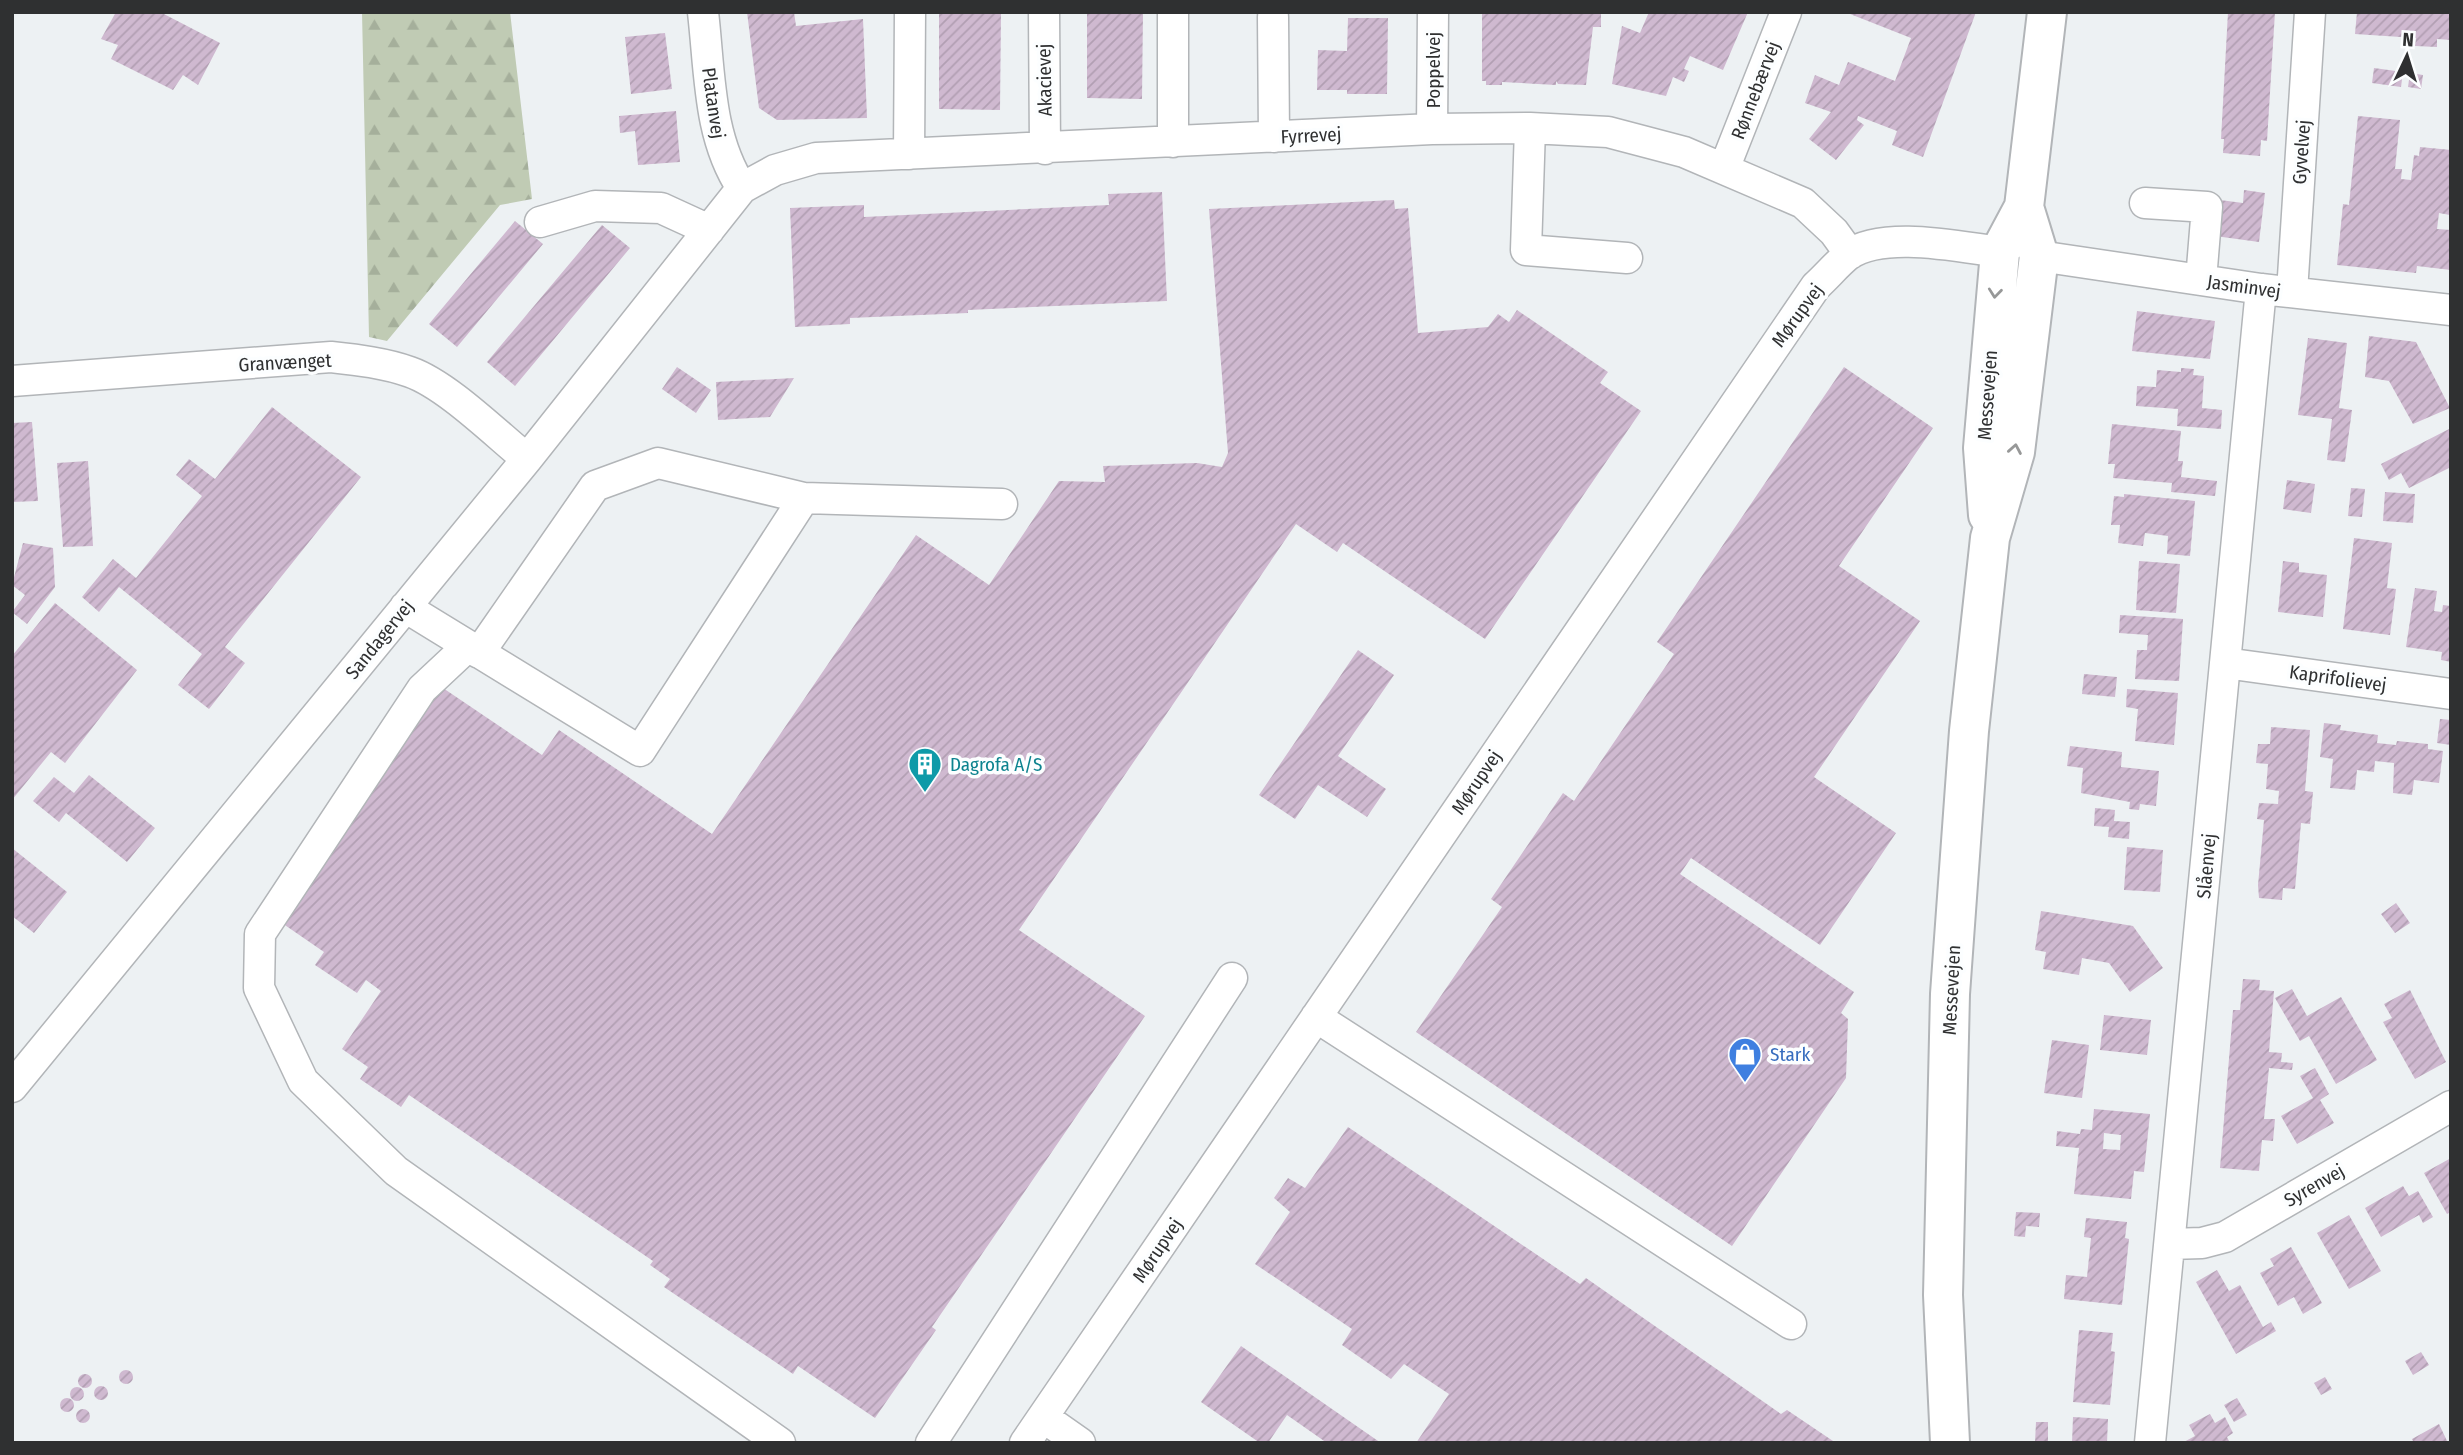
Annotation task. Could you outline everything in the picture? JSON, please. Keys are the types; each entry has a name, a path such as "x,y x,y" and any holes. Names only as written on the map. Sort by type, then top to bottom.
{"main road":[{"name":"Messevejen","path":"1990,538 1983,448 2000,251 2024,207 2047,12"},
{"name":"Messevejen","path":"1950,1443 1943,1295 1950,994 1969,731 1990,538 2015,452 2039,256 2024,207"},
{"path":"2000,251 2039,256"}],"street":[{"name":"Platanvej","path":"703,12 718,139 727,165 742,188"},
{"path":"909,154 910,12"},
{"name":"Akacievej","path":"1044,12 1045,149"},
{"path":"1173,12 1173,142"},
{"name":"Poppelvej","path":"1432,129 1433,12"},
{"name":"Rønnebærvej","path":"1724,169 1786,12"},
{"name":"Gyvelvej","path":"2292,292 2310,12"},
{"path":"1273,17 1274,137"},
{"name":"Fyrrevej","path":"742,188 775,170 816,158 1432,129 1530,128 1608,132 1684,152 1803,203 1835,232 1850,254"},
{"path":"1530,128 1526,250 1627,258"},
{"name":"Sandagervej","path":"14,1080 527,459 742,188"},
{"path":"2145,203 2207,207 2201,280"},
{"path":"540,222 595,206 661,208 709,230"},
{"name":"Mørupvej","path":"1025,1443 1816,286 1850,254 1880,244 1920,243 2000,251"},
{"name":"Jasminvej","path":"2039,256 2262,289 2451,310"},
{"name":"Slåenvej","path":"2150,1443 2262,289"},
{"name":"Granvænget","path":"12,381 331,357 366,361 413,372 453,398 527,459"},
{"path":"780,1443 396,1171 303,1081 259,988 260,934 422,689 474,650 595,486 657,463 804,498 1002,504"},
{"path":"405,607 640,751 804,498"},
{"name":"Kaprifolievej","path":"2225,663 2451,694"},
{"path":"931,1443 1232,978"},
{"path":"1316,1017 1791,1324"},
{"name":"Syrenvej","path":"2170,1244 2202,1243 2225,1237 2451,1106"},
{"path":"1043,1417 1080,1443"}],"green space":[{"path":"362,12 510,12 532,199 500,205 387,341 369,337"}],"building":[{"path":"116,12 160,12 220,43 198,85 183,75 173,90 111,59 118,45 101,39"},
{"path":"747,12 794,12 796,26 863,19 867,118 777,120 759,108"},
{"path":"939,12 1001,12 1000,110 939,109"},
{"path":"1087,12 1143,12 1142,99 1087,98"},
{"path":"1482,12 1601,12 1601,27 1593,27 1586,85 1558,84 1556,81 1556,85 1502,82 1502,85 1486,85 1486,81 1482,81"},
{"path":"1649,12 1748,12 1723,70 1690,56 1684,69 1689,71 1684,82 1673,77 1666,96 1612,84 1622,26 1640,33"},
{"path":"1845,12 1976,12 1923,157 1892,145 1897,131 1858,116 1857,120 1864,125 1836,160 1809,139 1831,112 1805,103 1815,75 1839,85 1848,62 1895,81 1911,38"},
{"path":"2228,12 2275,12 2267,141 2261,140 2260,156 2223,153 2224,139 2221,139"},
{"path":"2357,12 2451,12 2451,40 2437,39 2437,47 2415,46 2416,38 2355,34"},
{"path":"1348,18 1388,18 1387,94 1347,94 1347,90 1317,90 1318,50 1347,51"},
{"path":"665,33 672,89 631,94 625,37"},
{"path":"2374,68 2403,72 2401,87 2372,83"},
{"path":"2410,73 2423,75 2421,89 2408,87"},
{"path":"676,111 680,162 638,165 635,131 620,133 619,116"},
{"path":"2358,116 2400,120 2395,169 2402,169 2401,179 2411,180 2414,155 2419,156 2420,147 2451,150 2450,215 2439,213 2437,229 2451,230 2451,270 2417,266 2416,273 2337,265 2343,204 2349,205"},
{"path":"2244,190 2265,193 2259,242 2215,236 2220,200 2243,203"},
{"path":"1162,192 1167,301 850,318 850,324 795,327 790,208 864,205 864,217 1109,205 1108,194"},
{"name":"Dagrofa A/S","path":"1394,200 1395,209 1408,208 1418,333 1488,327 1498,314 1509,322 1517,310 1608,372 1600,383 1641,411 1485,639 1343,543 1337,552 1296,524 1019,930 1145,1016 932,1327 936,1330 875,1418 798,1366 793,1374 664,1287 670,1279 650,1265 653,1261 409,1095 401,1107 360,1079 368,1067 342,1049 381,991 366,980 357,993 315,965 324,952 279,921 440,686 542,755 559,730 712,834 916,535 989,585 1059,481 1105,482 1103,466 1197,463 1222,467 1228,453 1209,209"},
{"path":"515,221 543,244 457,347 429,324"},
{"path":"602,225 630,248 515,386 487,362"},
{"path":"2137,311 2215,321 2210,359 2132,351"},
{"path":"2369,336 2416,342 2450,408 2413,424 2389,381 2365,377"},
{"path":"2308,338 2347,343 2339,408 2352,410 2345,462 2327,460 2332,419 2298,415"},
{"path":"677,367 711,390 696,413 662,389"},
{"path":"1844,367 1933,428 1839,566 1920,621 1814,777 1896,833 1820,945 1691,858 1680,874 1854,992 1841,1013 1848,1019 1846,1078 1732,1246 1416,1032 1502,907 1491,899 1563,793 1574,801 1674,654 1657,642"},
{"path":"2181,368 2194,369 2193,375 2204,376 2202,408 2222,410 2221,429 2177,426 2178,409 2136,406 2137,386 2156,387 2157,370 2181,372"},
{"path":"794,378 770,417 718,420 716,382"},
{"path":"272,407 361,477 225,647 245,663 209,709 178,685 202,654 119,587 99,612 82,597 113,559 136,578 202,496 176,475 189,459 215,479"},
{"path":"32,422 38,501 12,502 12,423"},
{"path":"2112,424 2181,431 2178,461 2183,461 2181,477 2217,481 2215,496 2171,492 2172,483 2113,478 2115,464 2108,464"},
{"path":"2451,428 2451,467 2409,488 2401,473 2389,480 2381,464"},
{"path":"88,461 93,546 63,547 57,463"},
{"path":"2287,480 2315,484 2311,513 2283,509"},
{"path":"2351,488 2365,489 2362,517 2348,516"},
{"path":"2385,492 2415,494 2413,523 2383,521"},
{"path":"2124,494 2195,501 2190,556 2167,554 2168,536 2145,533 2143,546 2118,543 2120,525 2111,525 2114,496 2124,497"},
{"path":"2354,538 2392,543 2387,588 2396,589 2390,635 2343,629"},
{"path":"23,543 53,548 55,587 27,624 12,612 25,595 12,585"},
{"path":"2139,561 2180,564 2176,613 2136,610"},
{"path":"2283,561 2299,563 2299,572 2327,575 2323,617 2278,612"},
{"path":"2415,588 2437,591 2434,611 2442,612 2443,605 2451,606 2451,662 2441,660 2442,652 2406,647"},
{"path":"55,603 137,670 65,763 51,752 12,800 12,656"},
{"path":"2120,615 2183,619 2179,681 2135,679 2137,650 2147,650 2148,635 2119,633"},
{"path":"1358,650 1394,675 1338,756 1386,789 1367,817 1318,785 1295,819 1259,795"},
{"path":"2084,674 2117,677 2115,697 2082,694"},
{"path":"2127,689 2178,693 2174,745 2135,741 2138,709 2126,707"},
{"path":"2440,719 2451,720 2451,745 2437,743"},
{"path":"2324,723 2341,725 2340,730 2378,735 2377,743 2396,745 2397,741 2428,744 2428,749 2443,751 2439,783 2414,780 2412,795 2393,793 2394,763 2375,761 2374,772 2357,770 2355,790 2330,788 2333,759 2320,757"},
{"path":"2271,727 2310,730 2305,791 2313,792 2310,824 2301,823 2295,889 2283,888 2282,900 2259,898 2258,885 2264,820 2257,819 2259,803 2278,804 2279,791 2266,789 2268,764 2256,763 2258,744 2270,744"},
{"path":"2070,746 2122,752 2121,767 2159,771 2156,806 2140,804 2139,810 2129,809 2130,802 2081,793 2083,768 2067,766"},
{"path":"89,775 155,828 127,862 66,813 59,822 33,801 54,777 74,793"},
{"path":"2095,808 2115,810 2114,821 2130,822 2129,839 2108,837 2109,827 2094,826"},
{"path":"2127,847 2163,850 2160,892 2124,890"},
{"path":"12,848 67,892 34,933 12,916"},
{"path":"2396,903 2410,923 2395,933 2381,914"},
{"path":"2041,911 2133,926 2163,968 2130,992 2109,963 2082,958 2079,975 2043,969 2046,952 2035,950"},
{"path":"2243,979 2260,980 2259,990 2274,991 2269,1052 2282,1053 2281,1062 2293,1063 2292,1070 2269,1068 2264,1119 2275,1119 2273,1141 2262,1140 2259,1171 2220,1168 2233,1010 2240,1010"},
{"path":"2292,989 2307,1016 2341,997 2377,1060 2336,1084 2309,1036 2300,1041 2275,998"},
{"path":"2410,990 2446,1062 2415,1079 2383,1022 2392,1018 2384,1004"},
{"path":"2104,1015 2151,1020 2147,1055 2100,1050"},
{"path":"2052,1040 2089,1045 2082,1098 2044,1093"},
{"path":"2315,1068 2329,1094 2320,1100 2334,1123 2297,1144 2281,1116 2313,1098 2300,1076"},
{"path":"2094,1109 2150,1114 2144,1172 2134,1171 2131,1199 2074,1194 2079,1148 2056,1146 2057,1131 2080,1134 2081,1129 2092,1130","holes":["2104,1133 2121,1135 2120,1150 2103,1149"]},
{"path":"1348,1127 1580,1284 1586,1278 1781,1414 1787,1410 1836,1443 1416,1443 1449,1394 1404,1364 1391,1379 1342,1345 1352,1329 1255,1264 1290,1212 1274,1198 1288,1178 1305,1188"},
{"path":"2451,1158 2451,1212 2447,1214 2424,1173"},
{"path":"2403,1186 2409,1196 2418,1191 2433,1217 2423,1223 2419,1215 2381,1237 2365,1208"},
{"path":"2016,1212 2040,1213 2039,1227 2026,1226 2025,1237 2014,1236"},
{"path":"2349,1215 2381,1271 2349,1289 2317,1233"},
{"path":"2086,1218 2127,1222 2125,1238 2129,1239 2122,1305 2064,1299 2066,1275 2087,1277 2091,1238 2084,1237"},
{"path":"2291,1247 2322,1303 2303,1314 2294,1297 2278,1306 2260,1273 2274,1266 2270,1259"},
{"path":"2217,1270 2229,1291 2240,1285 2263,1327 2271,1322 2276,1331 2236,1354 2196,1282"},
{"path":"2079,1330 2113,1333 2111,1351 2115,1352 2110,1405 2073,1402"},
{"path":"1241,1346 1381,1443 1327,1443 1287,1415 1268,1443 1260,1443 1201,1402"},
{"path":"2421,1352 2429,1365 2413,1375 2405,1361"},
{"path":"126,1370 131,1372 131,1382 126,1384 121,1382 119,1377 121,1372"},
{"path":"85,1374 90,1376 90,1386 85,1388 80,1386 78,1381 80,1376"},
{"path":"2325,1377 2332,1389 2321,1395 2314,1383"},
{"path":"101,1386 106,1388 106,1398 101,1400 96,1398 94,1393 96,1388"},
{"path":"77,1387 82,1389 82,1399 77,1401 72,1399 70,1394 72,1389"},
{"path":"67,1398 72,1400 72,1410 67,1412 62,1410 60,1405 62,1400"},
{"path":"2237,1398 2247,1415 2234,1422 2224,1405"},
{"path":"83,1409 88,1411 88,1421 83,1423 78,1421 76,1416 78,1411"},
{"path":"2210,1414 2215,1423 2225,1417 2233,1433 2227,1437 2230,1443 2182,1443 2195,1436 2189,1425"},
{"path":"2073,1417 2108,1419 2107,1443 2072,1443"},
{"path":"2036,1422 2048,1422 2048,1443 2035,1443"},
{"path":"2439,1424 2448,1443 2414,1443 2412,1439"}],"place":[{"name":"Dagrofa A/S","path":"925,794"},
{"name":"Stark","path":"1745,1084"}]}
